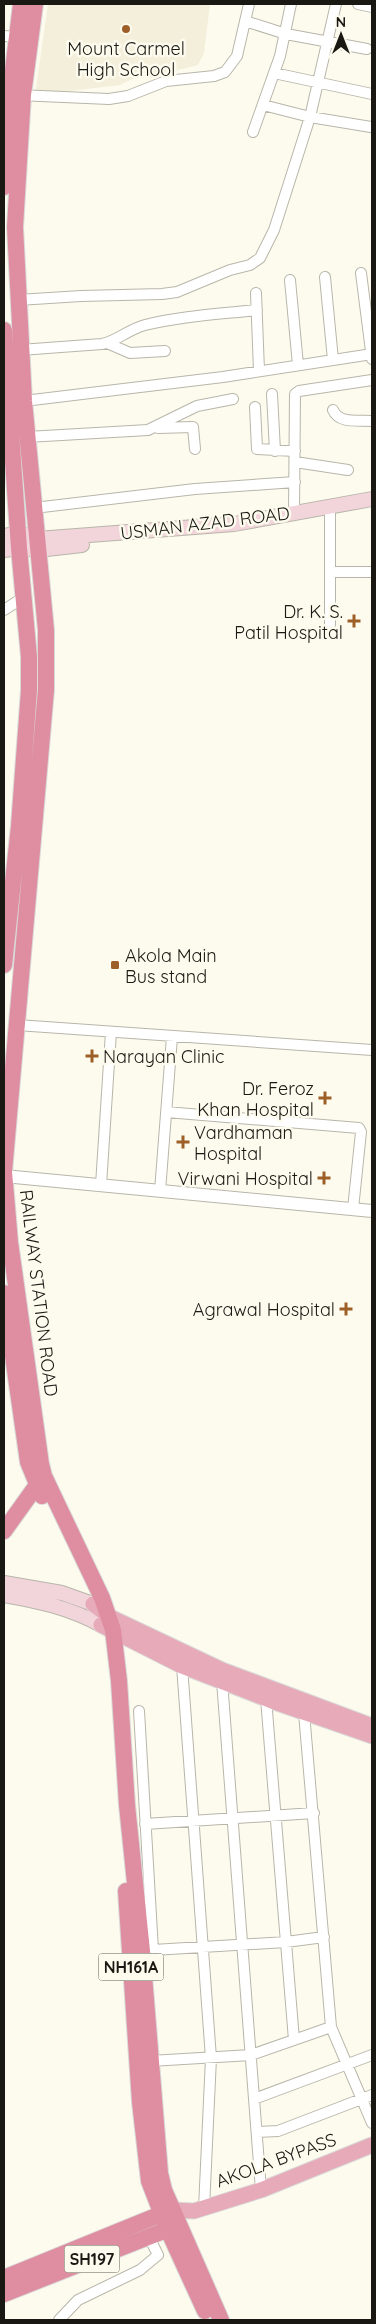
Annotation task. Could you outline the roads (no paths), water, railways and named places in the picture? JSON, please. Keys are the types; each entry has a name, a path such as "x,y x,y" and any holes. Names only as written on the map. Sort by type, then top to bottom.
{"highway":[{"name":"RAILWAY STATION ROAD","path":"21,4 10,37 18,300 27,437 46,630 46,690 4,1181 10,1242 40,1456 40,1481 93,1604"},
{"name":"RAILWAY STATION ROAD","path":"4,188 12,87 35,4"},
{"path":"4,330 11,542 24,597 28,632 29,690 18,834 4,962"},
{"name":"RAILWAY STATION ROAD","path":"4,1294 28,1462 40,1481 108,1624"},
{"path":"4,1531 40,1481"},
{"name":"NH161A","path":"93,1604 108,1624 119,1681 127,1805 140,1932 160,2173 170,2219 209,2320"},
{"name":"NH161A","path":"108,1624 107,1659 145,2156 150,2185 170,2219 221,2320"},
{"name":"AKOLA BYPASS","path":"4,2294 149,2237 170,2219"},
{"name":"AKOLA BYPASS","path":"4,2278 170,2219"}],"main road":[{"name":"USMAN AZAD ROAD","path":"38,545 234,524 372,499"},
{"name":"USMAN AZAD ROAD","path":"38,545 237,530 372,507"},
{"path":"11,542 38,545"},
{"path":"4,962 23,965"},
{"path":"4,1582 62,1593 93,1604"},
{"path":"4,1595 77,1612 222,1670 372,1726"},
{"path":"108,1624 182,1666 266,1699 372,1736"},
{"name":"AKOLA BYPASS","path":"170,2219 261,2190 372,2145"}],"street":[{"path":"12,87 109,99 128,96 166,81 214,76 225,72 238,56 249,4"},
{"path":"253,132 286,34 291,4"},
{"path":"18,300 177,292 230,270 255,263 260,258 274,230 303,140 319,83 326,40 336,4"},
{"path":"358,4 372,7"},
{"path":"245,21 286,34 367,49"},
{"path":"274,73 372,94"},
{"path":"263,105 310,117 371,127"},
{"path":"24,401 333,360 372,357 361,273"},
{"path":"325,277 333,360"},
{"path":"290,280 298,365"},
{"path":"256,292 260,371"},
{"path":"20,350 107,343 130,330 159,322 258,310"},
{"path":"107,343 130,354 165,351"},
{"path":"294,513 294,397 296,392 372,380"},
{"path":"272,394 275,451"},
{"path":"154,428 197,406 233,399"},
{"path":"255,407 258,450 295,450"},
{"path":"333,410 336,416 341,419 372,421"},
{"path":"27,437 193,427 195,449"},
{"path":"295,462 348,470"},
{"path":"34,508 195,489 294,482"},
{"path":"330,513 330,625"},
{"path":"330,572 372,572"},
{"path":"4,610 24,597"},
{"path":"17,1025 372,1050 372,1046"},
{"path":"101,1185 111,1032"},
{"path":"160,1191 172,1037"},
{"path":"166,1112 359,1128 361,1132 353,1209"},
{"path":"4,1181 101,1185 372,1211"},
{"path":"4,1181 372,1219"},
{"path":"182,1666 195,1820 211,2058 199,2209"},
{"path":"222,1681 261,2190"},
{"path":"266,1699 294,2040"},
{"path":"139,1711 152,1948 155,1951 286,1942 324,1937"},
{"path":"304,1713 331,2026 372,2123"},
{"path":"145,1824 314,1813"},
{"path":"150,2061 251,2055 331,2026"},
{"path":"254,2099 372,2055"},
{"path":"257,2132 278,2131 372,2095"},
{"path":"59,2320 78,2300 140,2270 158,2255 149,2237"}],"place":[{"name":"Mount Carmel High School","path":"126,29"},
{"name":"Dr. K. S. Patil Hospital","path":"354,621"},
{"name":"Akola Main Bus stand","path":"115,965"},
{"name":"Narayan Clinic","path":"92,1056"},
{"name":"Dr. Feroz Khan Hospital","path":"325,1098"},
{"name":"Vardhaman Hospital","path":"183,1142"},
{"name":"Virwani Hospital","path":"324,1178"},
{"name":"Agrawal Hospital","path":"346,1309"}]}
